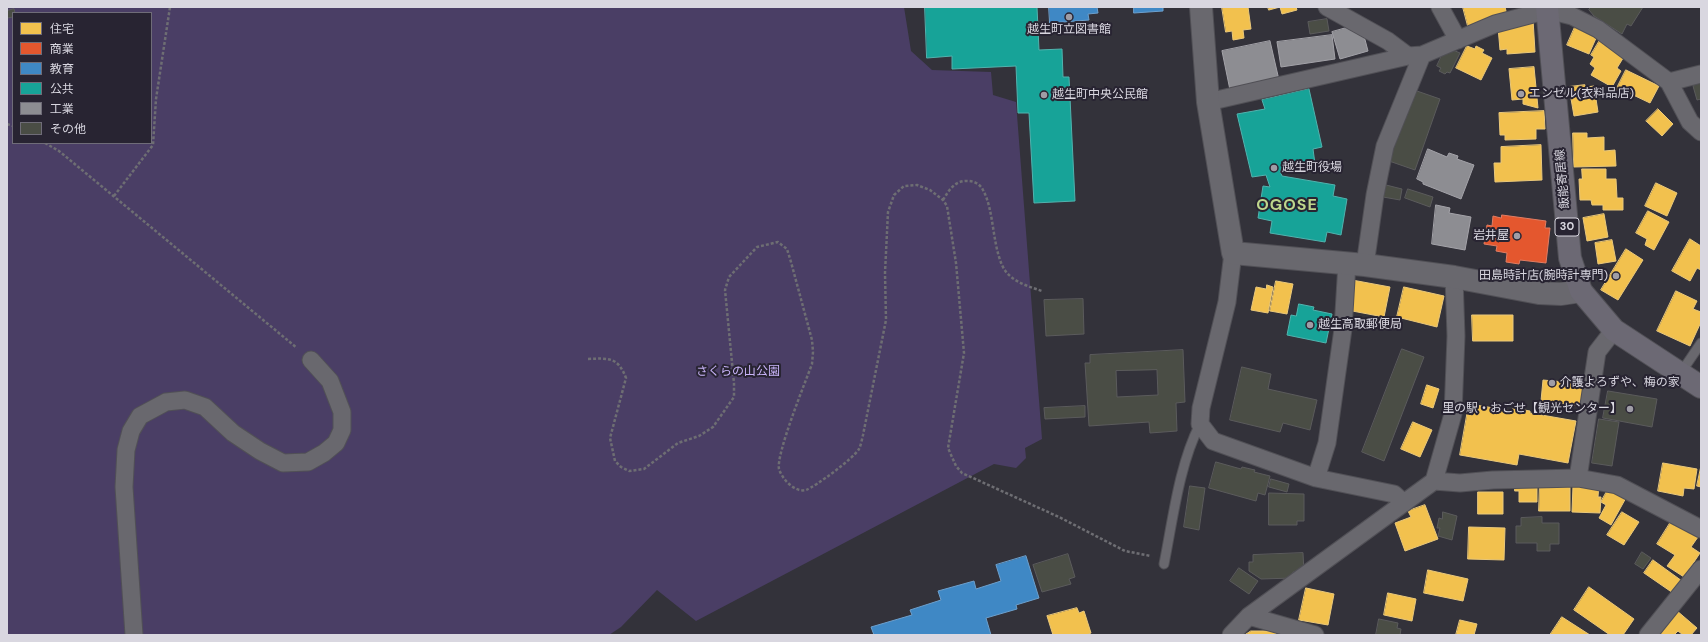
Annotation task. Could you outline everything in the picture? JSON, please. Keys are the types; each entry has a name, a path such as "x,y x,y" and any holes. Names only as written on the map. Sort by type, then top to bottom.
{"main road":[{"name":"飯能寄居線","path":"1547,9 1570,258 1581,291 1614,330 1701,387"}],"street":[{"path":"1201,7 1208,102 1232,254 1227,302 1201,408 1200,424 1213,441 1316,478 1394,494 1404,503"},
{"path":"1327,7 1415,56"},
{"path":"1440,7 1458,40"},
{"path":"1208,102 1415,56 1495,24 1547,9 1572,16 1598,30 1668,82 1690,122 1701,132"},
{"path":"1316,478 1326,443 1343,329 1356,264 1375,195 1385,146 1415,56"},
{"path":"1668,82 1701,74"},
{"path":"1232,254 1356,264 1454,277 1539,294 1561,294 1581,291"},
{"path":"1231,635 1249,616 1434,481 1453,414 1456,336 1454,277"},
{"path":"1578,478 1597,352 1614,330"},
{"path":"134,635 124,487 126,450 131,431 140,416 153,407 166,402 185,400 205,407 233,433 283,463 308,462 324,453 336,443 342,430 342,412 330,382 312,360"},
{"path":"1434,481 1460,483 1501,480 1578,478 1617,485 1701,529"},
{"path":"1648,635 1701,569"},
{"path":"1249,616 1293,632 1315,635"}],"lane":[{"path":"1680,374 1701,343"},
{"path":"1165,562 1185,460 1200,424"}],"path":[{"path":"114,196 152,145 156,99 170,7"},
{"path":"47,144 59,150 312,360"},
{"path":"943,200 954,184 966,180 974,181 983,188 1002,265 1017,282 1042,291"},
{"path":"588,359 604,358 614,360 623,370 626,378 610,438 615,461 621,468 629,470 644,469 678,443 699,436 713,426 734,397 725,290 729,277 757,247 778,242 787,248 812,340 813,352 812,364 782,450 779,468 782,476 796,490 805,490 841,467 859,449 886,320 885,273 888,212 894,195 904,186 917,185 930,190 943,200 946,206 956,263 964,353 948,448 956,466 962,474 1059,517 1125,552 1165,562"}],"green space":[{"name":"さくらの山公園","path":"7,7 904,7 911,51 932,70 991,72 993,95 1016,102 1042,439 1025,448 1026,458 1016,468 994,464 696,621 657,590 621,627 609,635 7,635"}],"building: 住宅":[{"path":"1222,7 1248,7 1251,29 1243,30 1244,38 1233,40 1232,31 1226,32"},
{"path":"1268,7 1280,7 1269,10"},
{"path":"1280,7 1296,7 1297,10 1282,14"},
{"path":"1463,7 1505,7 1507,15 1468,26"},
{"path":"1533,19 1535,52 1507,54 1507,49 1500,50 1498,27"},
{"path":"1575,27 1597,36 1589,54 1567,45"},
{"path":"1600,40 1625,55 1617,68 1621,71 1612,87 1591,75 1595,68 1590,64 1594,57 1591,55"},
{"path":"1467,46 1475,49 1476,46 1484,50 1482,53 1492,58 1481,80 1456,68"},
{"path":"1534,67 1538,108 1523,104 1523,99 1512,100 1509,69"},
{"path":"1626,70 1659,86 1650,103 1629,93 1628,96 1616,90"},
{"path":"1585,85 1586,87 1594,86 1598,112 1574,116 1569,87"},
{"path":"1658,109 1673,124 1662,136 1646,121"},
{"path":"1544,111 1545,129 1536,129 1536,139 1505,140 1505,135 1500,135 1499,113"},
{"path":"1573,133 1587,133 1587,138 1604,137 1604,151 1615,150 1616,166 1574,167"},
{"path":"1541,145 1542,180 1495,182 1494,163 1501,163 1501,147"},
{"path":"1582,169 1606,169 1606,179 1616,179 1617,198 1623,198 1623,210 1603,210 1603,205 1592,205 1591,200 1580,200 1579,179 1582,179"},
{"path":"1656,183 1677,193 1667,216 1645,206"},
{"path":"1648,211 1669,222 1654,250 1645,245 1647,239 1636,233"},
{"path":"1604,214 1608,237 1587,241 1583,218"},
{"path":"1690,239 1701,246 1701,270 1697,268 1690,281 1672,271"},
{"path":"1612,240 1616,261 1598,264 1595,243"},
{"path":"1626,249 1643,260 1618,300 1601,290"},
{"path":"1352,280 1390,287 1384,317 1347,310"},
{"path":"1276,281 1293,284 1287,314 1270,311"},
{"path":"1267,285 1273,287 1268,313 1251,310 1256,287 1266,289"},
{"path":"1404,287 1444,296 1437,327 1397,317"},
{"path":"1676,291 1697,301 1693,309 1701,312 1701,322 1690,346 1657,331"},
{"path":"1472,315 1513,315 1513,341 1473,341"},
{"path":"1564,379 1585,382 1582,406 1541,401 1543,380 1564,382"},
{"path":"1427,385 1439,389 1433,408 1421,404"},
{"path":"1469,404 1513,411 1513,408 1530,411 1530,413 1576,421 1568,463 1519,454 1517,465 1460,455"},
{"path":"1413,422 1432,430 1420,457 1401,449"},
{"path":"1663,463 1697,469 1694,489 1684,488 1683,496 1658,491"},
{"path":"1701,466 1701,487 1697,486"},
{"path":"1515,482 1537,483 1537,502 1519,502 1519,491 1515,491"},
{"path":"1540,482 1570,482 1570,511 1539,511"},
{"path":"1599,484 1598,497 1601,497 1600,513 1572,512 1573,486"},
{"path":"1610,486 1627,496 1611,525 1599,518 1606,505 1601,502"},
{"path":"1478,492 1503,492 1503,514 1478,514"},
{"path":"1425,505 1438,539 1405,551 1395,523 1411,517 1408,511"},
{"path":"1622,512 1639,522 1624,545 1607,535"},
{"path":"1672,520 1698,537 1691,547 1700,553 1684,577 1667,566 1675,555 1657,544"},
{"path":"1469,527 1505,528 1504,560 1468,559"},
{"path":"1653,560 1682,581 1673,593 1644,573"},
{"path":"1428,570 1468,579 1463,601 1424,593"},
{"path":"1589,587 1634,619 1623,635 1610,635 1574,610"},
{"path":"1306,588 1334,594 1328,625 1299,620"},
{"path":"1388,593 1416,599 1412,621 1384,615"},
{"path":"1077,608 1079,613 1084,611 1091,633 1086,635 1053,635 1047,616"},
{"path":"1676,610 1697,628 1691,635 1683,635 1678,631 1674,635 1656,635"},
{"path":"1562,617 1590,635 1550,635"},
{"path":"1460,620 1477,624 1474,635 1456,635"},
{"path":"1251,631 1276,631 1276,635 1245,635"}],"building: 商業":[{"name":"岩井屋","path":"1502,215 1546,221 1545,228 1550,228 1546,263 1520,260 1519,264 1506,262 1507,253 1496,251 1497,246 1484,244 1487,225 1492,226 1493,216 1501,218"}],"building: 教育":[{"name":"越生町立図書館","path":"1049,7 1097,7 1098,13 1088,14 1089,20 1050,23"},
{"name":"越生町立図書館","path":"1134,7 1163,7 1163,11 1134,13"},
{"path":"1026,556 1039,598 1016,605 1017,609 986,618 991,635 874,635 871,627 912,615 910,610 941,600 938,591 974,581 976,589 1001,581 996,565"}],"building: 公共":[{"name":"越生町中央公民館","path":"925,7 1037,7 1039,50 1062,49 1063,77 1069,77 1075,201 1034,203 1029,113 1018,113 1016,66 952,69 952,56 927,58"},
{"name":"越生町役場","path":"1309,89 1322,147 1313,149 1315,164 1280,171 1282,176 1335,185 1333,196 1347,199 1341,235 1327,232 1325,242 1270,233 1272,221 1258,218 1263,186 1270,187 1266,175 1252,177 1237,114 1265,109 1262,100"},
{"name":"越生高取郵便局","path":"1299,304 1314,307 1313,310 1332,314 1326,343 1287,335 1291,315 1296,316"}],"building: 工業":[{"path":"1353,26 1363,32 1368,51 1340,59 1332,32"},
{"path":"1332,35 1335,59 1281,67 1277,42"},
{"path":"1270,41 1279,80 1230,90 1222,51"},
{"path":"1428,149 1447,157 1449,153 1458,156 1457,159 1474,165 1461,199 1423,184 1423,182 1417,179"},
{"path":"1436,205 1450,208 1449,213 1471,217 1465,250 1432,244"}],"building: その他":[{"path":"1591,7 1643,7 1631,26 1627,24 1622,34 1594,16 1589,10"},
{"path":"14,9 15,12 12,12 12,17 7,18 7,11"},
{"path":"1327,19 1329,31 1310,34 1308,22"},
{"path":"1446,47 1460,53 1450,73 1447,72 1445,74 1439,71 1441,68 1437,66"},
{"path":"1701,83 1701,99 1697,100 1693,86"},
{"path":"1414,90 1440,99 1415,170 1389,161"},
{"path":"1386,185 1402,189 1400,200 1383,197"},
{"path":"1408,189 1433,197 1430,207 1405,198"},
{"path":"1083,299 1084,334 1046,336 1044,300"},
{"path":"1402,349 1424,357 1384,461 1362,452"},
{"path":"1183,350 1185,402 1176,403 1177,431 1150,433 1149,422 1089,426 1085,363 1090,363 1090,355","holes":["1157,370 1158,395 1117,397 1116,371"]},
{"path":"1242,367 1271,374 1268,389 1317,400 1310,430 1283,423 1280,432 1230,420"},
{"name":"里の駅・おごせ【観光センター】","path":"1608,391 1657,399 1652,427 1603,418"},
{"path":"1085,406 1085,417 1045,419 1044,408"},
{"path":"1599,419 1619,422 1612,466 1592,463"},
{"path":"1216,462 1241,469 1242,467 1255,470 1254,472 1270,476 1265,495 1258,493 1256,501 1209,488"},
{"path":"1271,479 1289,484 1287,492 1269,487"},
{"path":"1190,486 1205,488 1199,530 1184,527"},
{"path":"1269,493 1304,494 1304,521 1297,521 1297,525 1269,525"},
{"path":"1443,512 1457,516 1452,540 1438,536 1440,528 1437,528 1439,518 1442,519"},
{"path":"1542,517 1542,523 1559,523 1559,544 1550,544 1550,551 1537,551 1537,543 1516,543 1516,526 1521,526 1521,518"},
{"path":"1642,552 1651,558 1643,569 1635,564"},
{"path":"1303,553 1304,572 1293,572 1293,578 1261,579 1249,571 1249,562 1253,562 1253,555"},
{"path":"1068,554 1075,577 1069,579 1071,584 1042,592 1033,565"},
{"path":"1239,568 1258,581 1249,594 1230,581"},
{"path":"1379,619 1398,623 1397,628 1401,629 1400,635 1376,635"}],"place":[{"name":"越生町立図書館","path":"1069,17"},
{"name":"エンゼル(衣料品店)","path":"1521,94"},
{"name":"越生町中央公民館","path":"1044,95"},
{"name":"越生町役場","path":"1274,168"},
{"name":"岩井屋","path":"1517,236"},
{"name":"田島時計店(腕時計専門)","path":"1616,276"},
{"name":"越生高取郵便局","path":"1310,325"},
{"name":"介護よろずや、梅の家","path":"1552,383"},
{"name":"里の駅・おごせ【観光センター】","path":"1630,409"}],"district":[{"name":"OGOSE","path":"1287,206"}]}
